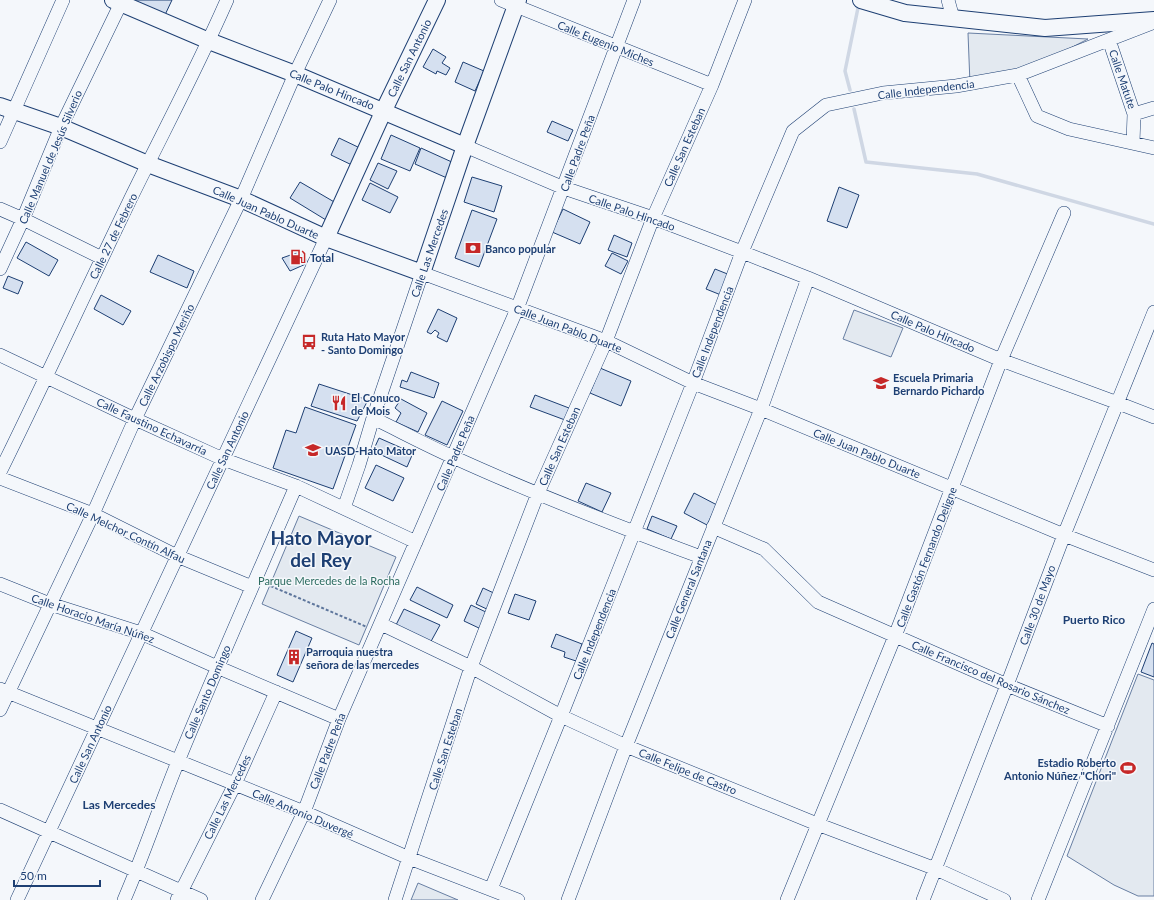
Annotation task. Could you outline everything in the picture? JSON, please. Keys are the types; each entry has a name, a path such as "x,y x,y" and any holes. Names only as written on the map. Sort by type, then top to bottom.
{"main road":[{"name":"Calle San Antonio","path":"326,238 384,110 437,0"},
{"path":"861,0 905,13 1045,28 1154,21"},
{"name":"Calle Palo Hincado","path":"117,2 209,41 384,110 465,146"},
{"name":"Calle Las Mercedes","path":"422,273 465,146 517,3"},
{"name":"Calle Juan Pablo Duarte","path":"0,106 61,126 148,164 241,199 326,238 422,273"}],"street":[{"path":"0,142 63,0"},
{"name":"Calle 27 de Febrero","path":"0,472 102,258 209,41 227,0"},
{"name":"Calle Arzobispo Meriño","path":"0,710 4,691 50,604 93,514 135,419 241,199 295,74 330,0"},
{"name":"Calle Eugenio Miches","path":"501,0 517,3 616,46 712,85"},
{"name":"Calle Padre Peña","path":"262,900 304,812 339,719 517,309 634,0"},
{"name":"Calle San Esteban","path":"395,900 471,667 538,493 606,340 653,218 712,85 745,0"},
{"path":"948,0 953,18"},
{"name":"Calle Manuel de Jesús Silverio","path":"0,269 23,219 61,126 117,2"},
{"name":"Calle Independencia","path":"491,889 562,716 693,383 742,252 793,131 826,105 883,93 956,86 1018,75 1154,21"},
{"name":"Calle Matute","path":"1109,40 1134,114 1133,143"},
{"path":"1018,75 1037,116 1069,129 1154,148"},
{"path":"1134,114 1154,108"},
{"name":"Calle Palo Hincado","path":"465,146 564,188 653,218 808,278 1001,360 1154,417"},
{"path":"0,209 102,258"},
{"name":"Calle Gastón Fernando Deligne","path":"787,900 817,824 896,636 1001,360 1064,213"},
{"name":"Calle San Antonio","path":"17,900 326,238"},
{"name":"Calle Juan Pablo Duarte","path":"422,273 517,309 606,340 693,383 761,409 1154,570"},
{"name":"Calle Las Mercedes","path":"344,508 422,273"},
{"name":"Calle General Santana","path":"568,900 626,746 761,409 808,278"},
{"name":"Calle 30 de Mayo","path":"923,900 1064,534 1154,312"},
{"name":"Calle Faustino Echavarría","path":"0,354 135,419 223,459 296,486 416,542"},
{"path":"373,418 453,457 634,532 701,557"},
{"name":"Calle Melchor Contín Alfau","path":"0,478 93,514 178,556 254,583"},
{"name":"Calle Santo Domingo","path":"124,900 178,760 296,486"},
{"name":"Calle Francisco del Rosario Sánchez","path":"713,527 764,548 818,602 1007,685 1108,726"},
{"name":"Calle Horacio María Núñez","path":"0,584 50,604 141,633 339,719"},
{"path":"1038,900 1154,609"},
{"name":"Calle Felipe de Castro","path":"379,628 471,667 562,716 626,746 817,824 936,869 1004,900"},
{"name":"Calle Antonio Duvergé","path":"4,691 178,760 304,812 409,858 518,900"},
{"name":"Calle Las Mercedes","path":"179,895 235,784 276,692"},
{"path":"0,810 136,871 179,895 201,900"}],"path":[{"path":"254,583 379,628"}],"green space":[{"path":"968,33 1088,39 1018,75 970,84"},
{"path":"854,310 903,328 891,357 843,339"},
{"name":"Parque Mercedes de la Rocha","path":"299,516 396,557 359,645 262,604"},
{"name":"Estadio Roberto Antonio Núñez \"Chori\"","path":"1138,674 1154,680 1154,896 1138,896 1114,885 1067,856"},
{"path":"418,883 458,900 411,900"}],"building":[{"path":"127,0 172,0 164,17"},
{"path":"433,49 446,57 442,63 450,68 446,75 437,71 436,74 423,67"},
{"path":"463,62 484,71 475,91 455,82"},
{"path":"552,121 573,130 568,141 547,132"},
{"path":"391,135 420,148 410,171 381,159"},
{"path":"339,138 362,149 354,166 331,155"},
{"path":"421,148 454,163 447,178 415,164"},
{"path":"378,163 397,171 388,189 370,180"},
{"path":"472,177 502,186 494,212 464,202"},
{"path":"300,182 336,203 326,220 290,198"},
{"path":"370,183 398,197 390,213 362,200"},
{"path":"839,187 859,195 847,228 827,221"},
{"path":"563,209 590,222 580,244 552,232"},
{"path":"472,210 497,219 479,267 455,258"},
{"path":"614,235 632,243 627,257 608,250"},
{"path":"26,242 58,260 49,276 17,258"},
{"path":"302,251 308,263 290,271 282,258"},
{"path":"612,253 628,261 621,274 605,266"},
{"path":"158,255 194,271 187,288 150,272"},
{"path":"715,269 730,275 721,295 706,289"},
{"path":"8,276 23,282 18,294 3,288"},
{"path":"101,295 131,311 123,325 94,309"},
{"path":"438,309 457,318 447,342 437,337 439,333 435,330 431,334 427,332"},
{"path":"600,368 631,381 621,406 590,393"},
{"path":"411,372 439,383 434,398 400,387 402,380 407,382"},
{"name":"El Conuco de Mois","path":"319,384 368,400 357,421 311,406"},
{"path":"535,395 569,408 565,420 530,407"},
{"path":"401,399 427,413 418,432 396,422 401,413 395,408"},
{"path":"442,401 463,411 447,445 425,435"},
{"name":"UASD-Hato Mator","path":"305,407 356,425 333,489 273,468 286,430 296,433"},
{"path":"379,438 413,453 407,467 373,451"},
{"path":"376,465 404,478 393,501 365,488"},
{"path":"586,483 611,493 602,512 578,501"},
{"path":"694,493 717,505 707,525 684,513"},
{"path":"652,516 677,526 671,539 647,529"},
{"path":"417,587 453,605 447,618 410,600"},
{"path":"483,588 498,595 491,611 476,604"},
{"path":"515,594 536,601 529,620 508,613"},
{"path":"471,605 488,613 481,629 464,621"},
{"path":"404,609 440,625 429,645 395,627"},
{"name":"Parroquia nuestra señora de las mercedes","path":"296,631 312,638 293,682 277,675"},
{"path":"556,634 582,644 576,661 564,657 565,652 551,647"},
{"path":"1152,643 1154,644 1154,677 1141,672"}],"waterway":[{"path":"850,90 845,71 859,3"},
{"path":"854,109 866,162 977,174 1154,224"}],"place":[{"name":"Banco popular","path":"473,248"},
{"name":"Total","path":"298,257"},
{"name":"Ruta Hato Mayor - Santo Domingo","path":"309,342"},
{"name":"Escuela Primaria Bernardo Pichardo","path":"881,383"},
{"name":"El Conuco de Mois","path":"339,403"},
{"name":"UASD-Hato Mator","path":"313,450"},
{"name":"Parroquia nuestra señora de las mercedes","path":"294,657"},
{"name":"Estadio Roberto Antonio Núñez \"Chori\"","path":"1128,768"}],"district":[{"name":"Hato Mayor del Rey","path":"321,548"},
{"name":"Puerto Rico","path":"1094,619"},
{"name":"Las Mercedes","path":"119,804"}]}
